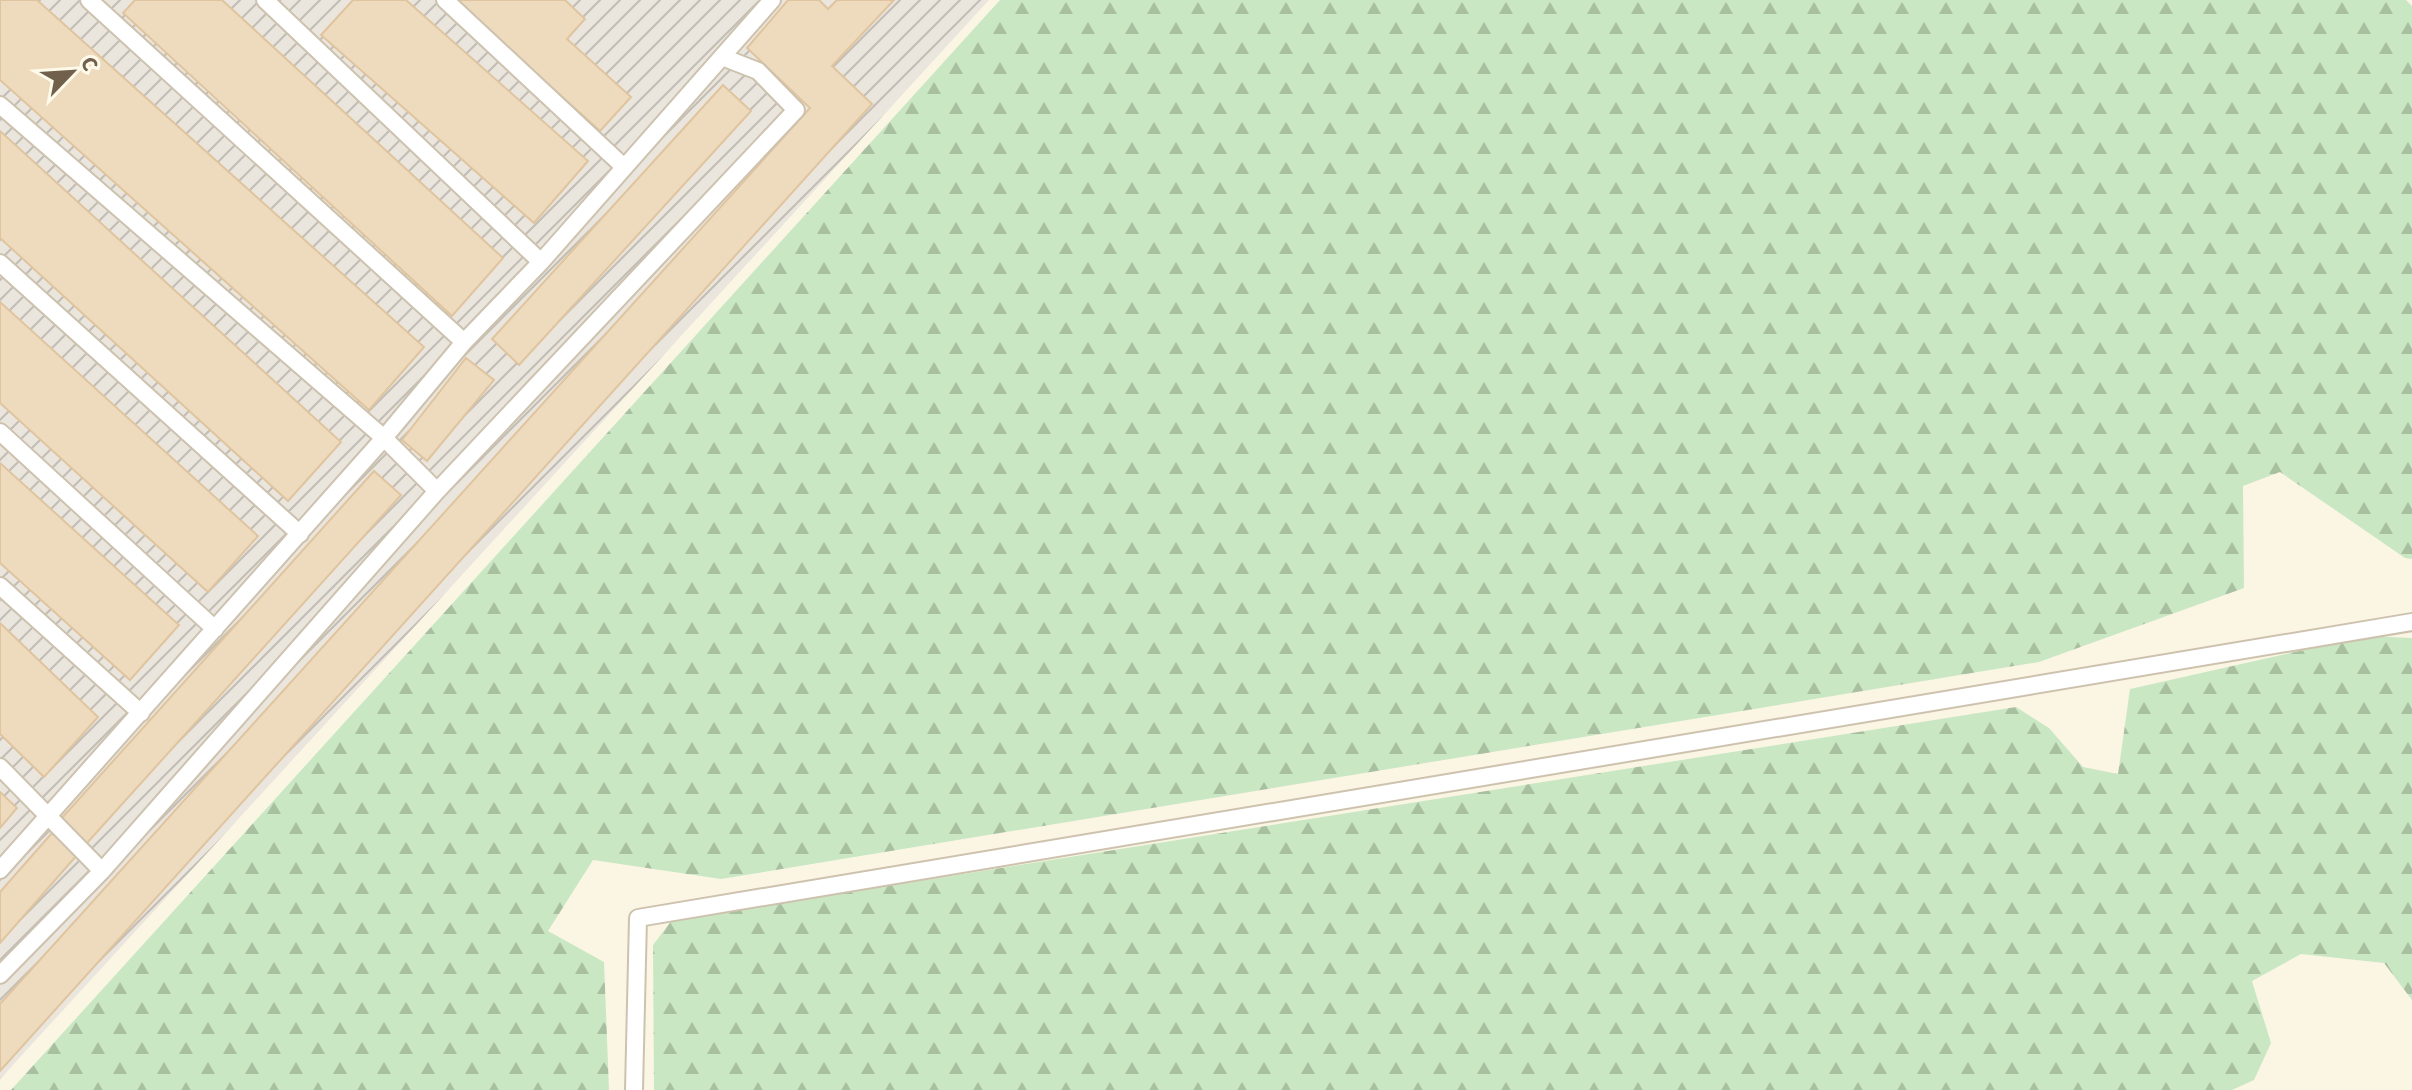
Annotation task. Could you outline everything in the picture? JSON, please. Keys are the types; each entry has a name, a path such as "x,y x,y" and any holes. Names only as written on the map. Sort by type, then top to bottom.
{"lane":[{"path":"89,0 464,342"},
{"path":"265,0 541,262"},
{"path":"445,0 624,167"},
{"path":"0,870 300,534 464,342 541,262 772,0"},
{"path":"0,975 102,871 437,491 796,110 758,71 722,57"},
{"path":"0,105 384,438 437,491"},
{"path":"0,263 300,534"},
{"path":"0,432 215,629"},
{"path":"0,586 141,713"},
{"path":"634,1090 638,918 2412,622"},
{"path":"0,767 102,871"}],"shaded area":[{"path":"0,0 989,0 0,1079"}],"green space":[{"path":"1000,0 2406,0 2412,6 2412,559 2405,558 2280,472 2243,486 2244,588 2039,662 721,879 593,860 548,931 604,962 609,1090 11,1090"},
{"path":"2366,636 2412,638 2412,1000 2384,963 2301,954 2252,981 2271,1043 2254,1080 2232,1090 654,1090 653,945 672,920 2016,707 2049,728 2083,767 2118,774 2130,689"}],"building":[{"path":"0,0 37,0 424,347 369,410 0,80"},
{"path":"135,0 222,0 503,258 452,316 123,13"},
{"path":"353,0 406,0 588,161 534,223 321,35"},
{"path":"455,0 565,0 585,19 567,39 631,97 600,131"},
{"path":"788,0 819,0 828,9 837,0 894,0 832,66 872,104 0,1071 0,1004 810,108 747,48"},
{"path":"723,85 751,111 519,365 492,339"},
{"path":"0,131 341,442 288,501 0,238"},
{"path":"0,302 258,536 208,592 0,403"},
{"path":"466,358 494,380 427,461 402,440"},
{"path":"0,463 179,625 130,680 0,563"},
{"path":"374,471 401,495 87,843 61,819"},
{"path":"0,623 98,717 44,777 0,734"},
{"path":"0,792 17,808 0,828"},
{"path":"52,833 77,855 0,943 0,892"}]}
